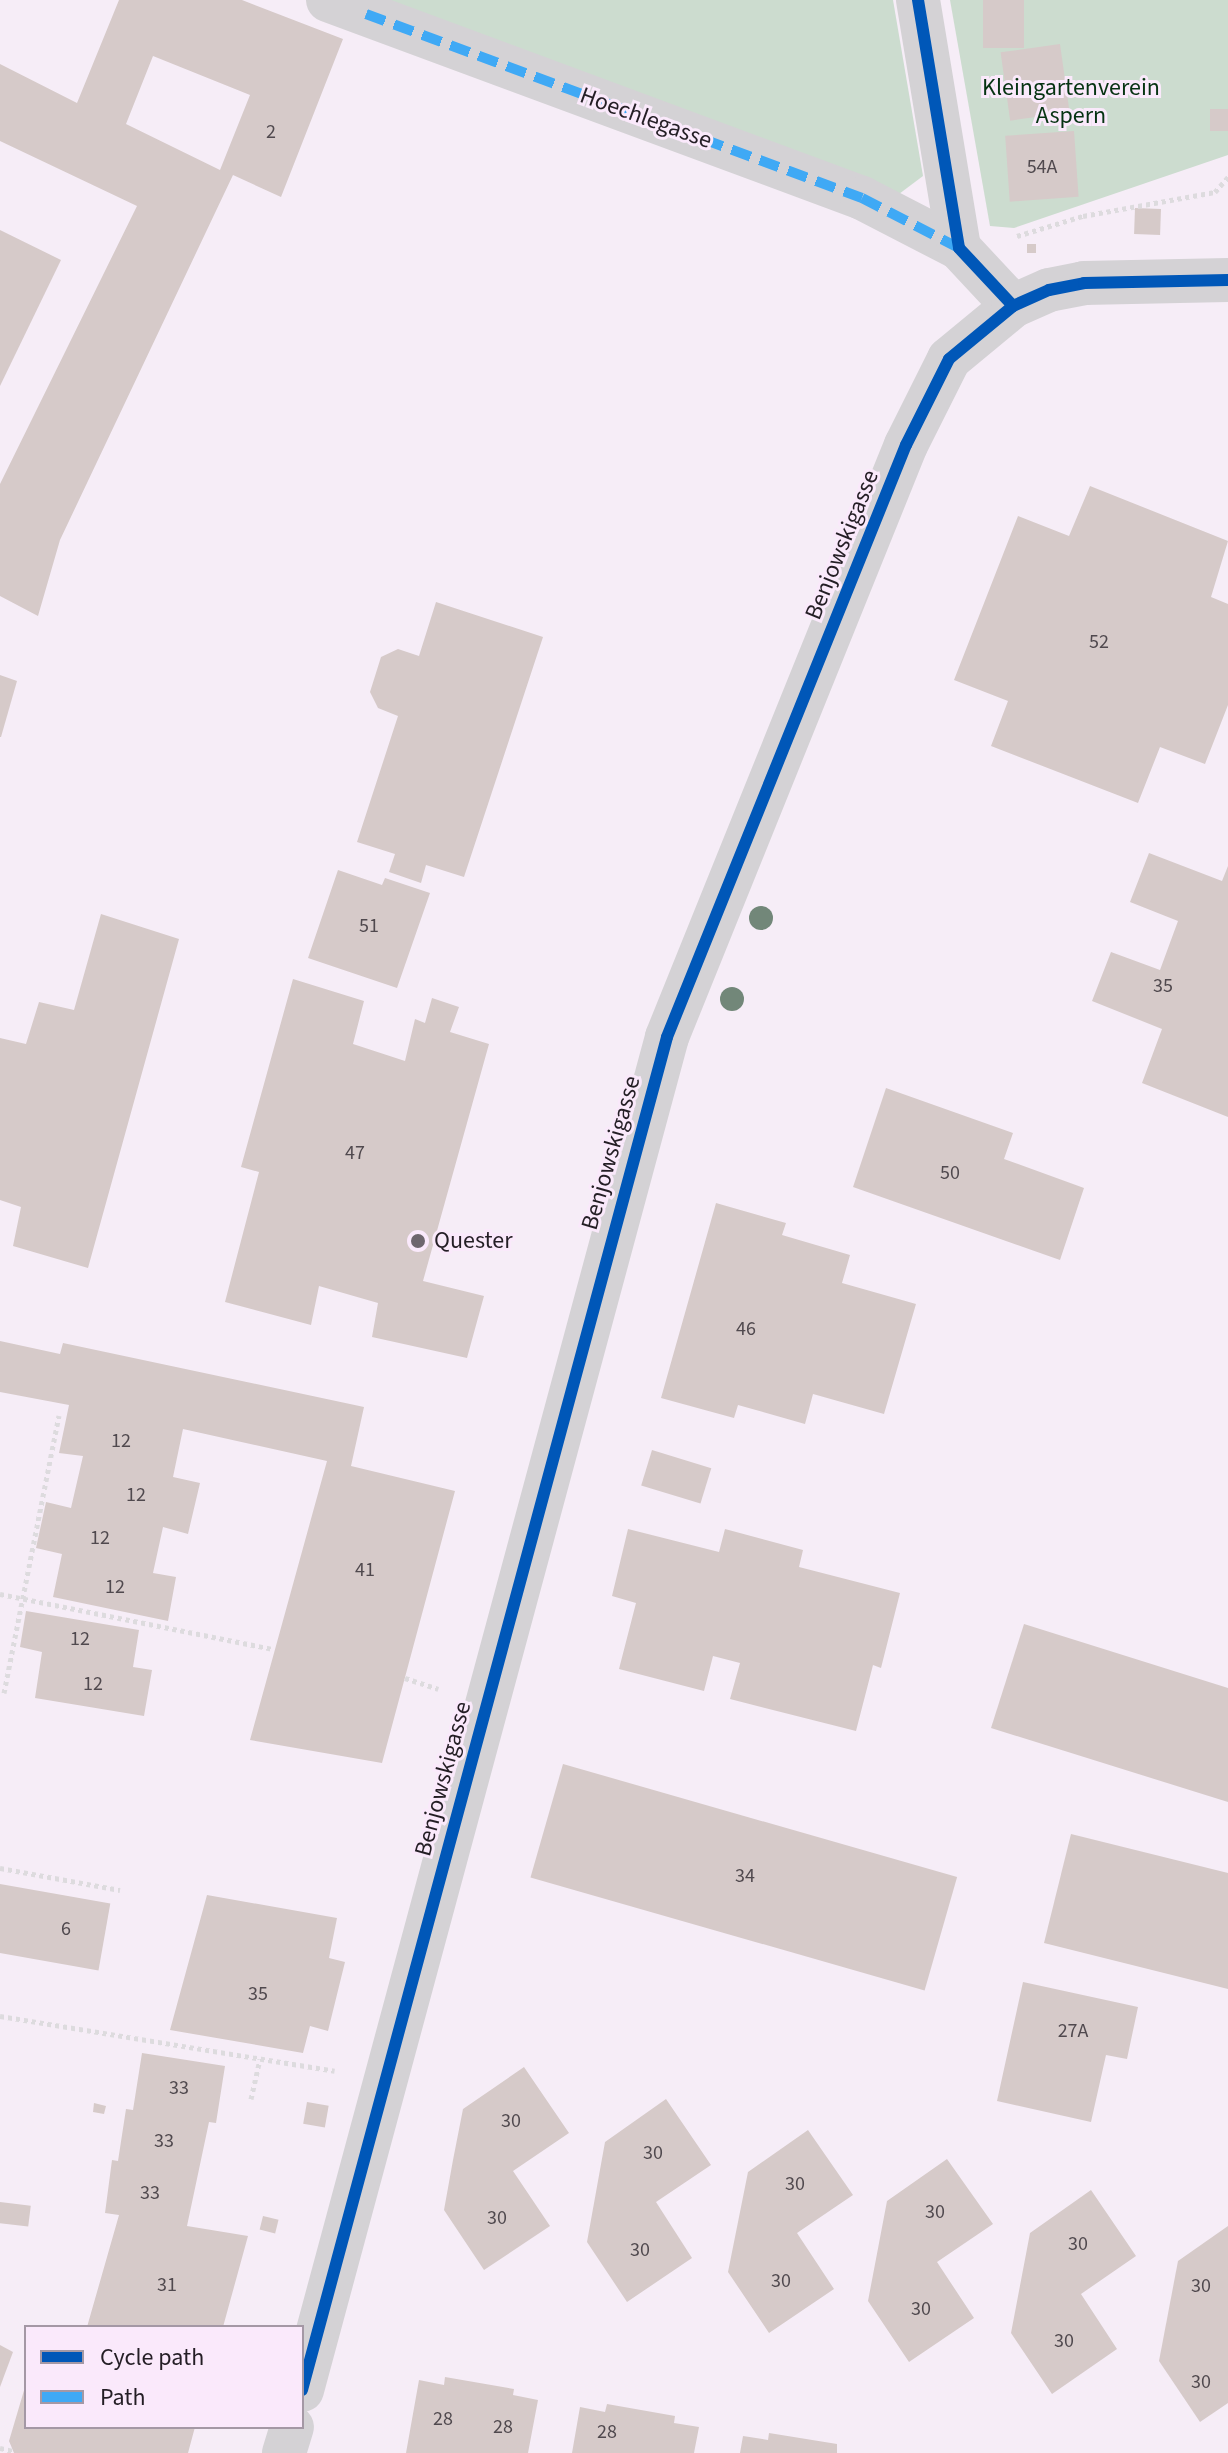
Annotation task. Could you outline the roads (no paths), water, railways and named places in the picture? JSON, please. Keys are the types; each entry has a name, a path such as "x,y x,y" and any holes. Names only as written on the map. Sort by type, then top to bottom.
{"street":[{"path":"918,0 959,248 1013,306 1049,290 1084,283 1228,280"},
{"name":"Hoechlegasse","path":"347,7 862,198 959,248"},
{"name":"Benjowskigasse","path":"304,2383 667,1037 906,445 949,359 1013,306"},
{"path":"284,2453 291,2429"}],"place":[{"name":"Quester","path":"418,1241"}],"park label":[{"name":"Kleingartenverein Aspern","path":"1071,102"}]}
